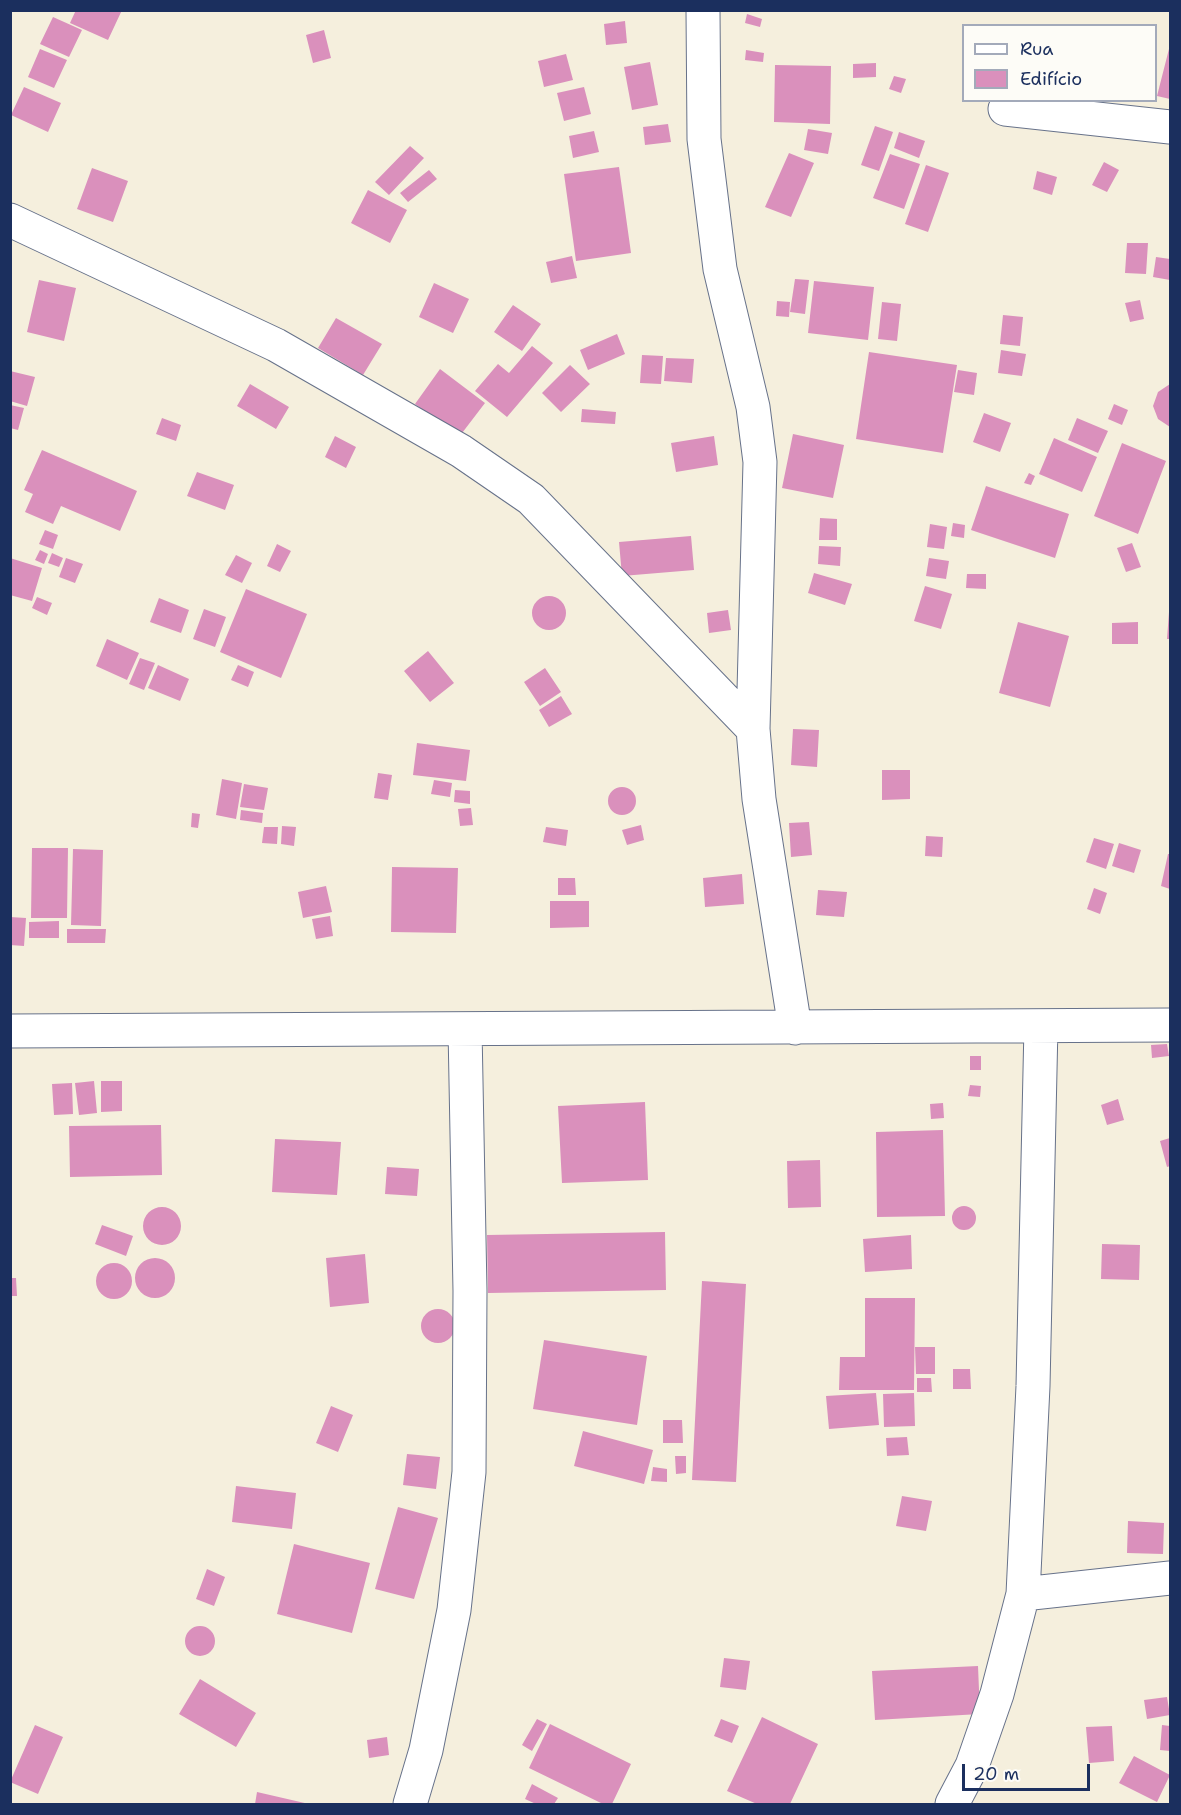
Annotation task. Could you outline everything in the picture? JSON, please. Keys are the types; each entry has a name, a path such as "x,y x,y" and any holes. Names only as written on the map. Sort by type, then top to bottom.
{"street":[{"path":"703,10 704,139 720,269 753,407 760,462 753,729 759,799 795,1028"},
{"path":"1005,109 1170,127"},
{"path":"10,220 276,345 461,451 531,499 753,729"},
{"path":"10,1031 1170,1025"},
{"path":"952,1804 972,1766 997,1694 1023,1594 1033,1386 1041,1026"},
{"path":"410,1804 426,1750 454,1610 469,1472 470,1291 465,1029"},
{"path":"1023,1594 1170,1578"}],"building":[{"path":"76,10 122,10 108,40 70,23"},
{"path":"747,14 762,19 760,27 745,23"},
{"path":"53,17 82,30 69,57 40,44"},
{"path":"625,21 627,43 606,45 604,24"},
{"path":"324,30 331,58 313,63 306,35"},
{"path":"1170,45 1170,99 1157,96"},
{"path":"40,49 67,60 54,88 28,77"},
{"path":"746,50 764,53 763,62 745,60"},
{"path":"566,54 573,80 544,87 538,61"},
{"path":"650,62 658,105 632,110 624,67"},
{"path":"876,63 876,77 853,78 853,64"},
{"path":"775,65 831,66 830,124 774,122"},
{"path":"894,76 906,79 901,93 889,89"},
{"path":"24,87 61,103 48,132 11,115"},
{"path":"584,87 591,114 564,121 557,93"},
{"path":"668,124 671,142 645,145 643,127"},
{"path":"875,126 893,132 879,171 861,165"},
{"path":"808,129 832,133 828,154 804,150"},
{"path":"594,131 599,152 573,158 569,136"},
{"path":"899,132 925,141 919,158 894,148"},
{"path":"410,146 424,158 389,195 375,182"},
{"path":"789,153 814,163 791,217 765,207"},
{"path":"890,154 920,164 904,209 873,198"},
{"path":"1104,162 1119,170 1107,192 1092,185"},
{"path":"926,165 949,173 928,232 905,224"},
{"path":"619,167 631,253 576,261 564,174"},
{"path":"92,168 128,181 113,222 77,209"},
{"path":"429,170 437,179 408,202 400,193"},
{"path":"1037,171 1057,177 1052,195 1033,189"},
{"path":"368,190 407,210 390,243 351,223"},
{"path":"1127,243 1148,243 1146,274 1125,273"},
{"path":"572,256 577,278 551,283 546,262"},
{"path":"1156,257 1170,259 1170,280 1153,277"},
{"path":"795,279 809,280 805,314 790,312"},
{"path":"39,280 76,288 64,341 27,332"},
{"path":"814,281 874,287 868,340 808,333"},
{"path":"434,283 469,299 453,333 419,317"},
{"path":"1140,300 1144,319 1130,322 1125,303"},
{"path":"777,301 790,302 789,317 776,316"},
{"path":"882,302 901,304 897,341 878,339"},
{"path":"513,305 541,324 522,351 494,332"},
{"path":"1003,315 1023,317 1020,346 1000,344"},
{"path":"336,318 382,344 363,375 318,348"},
{"path":"617,334 625,354 588,370 580,350"},
{"path":"532,346 553,363 507,417 475,391 498,364 509,373"},
{"path":"1001,350 1026,354 1022,376 998,373"},
{"path":"869,352 957,365 943,453 856,439"},
{"path":"642,355 663,356 661,384 640,383"},
{"path":"666,358 694,359 692,383 664,381"},
{"path":"570,365 590,384 561,412 542,393"},
{"path":"440,369 485,403 459,437 415,404"},
{"path":"958,370 977,373 974,395 954,392"},
{"path":"10,371 35,377 27,406 10,401"},
{"path":"250,384 289,407 276,429 237,406"},
{"path":"1170,384 1170,427 1158,419 1153,406 1158,392"},
{"path":"1114,404 1128,410 1122,425 1108,419"},
{"path":"10,405 24,408 18,430 10,428"},
{"path":"582,409 616,412 615,424 581,422"},
{"path":"984,413 1011,423 1000,452 973,442"},
{"path":"162,418 181,425 176,441 156,434"},
{"path":"1077,418 1108,431 1098,453 1068,440"},
{"path":"793,434 844,445 833,498 782,488"},
{"path":"335,436 356,447 346,468 325,457"},
{"path":"714,436 718,465 676,472 671,443"},
{"path":"1054,438 1097,457 1082,492 1039,474"},
{"path":"1122,443 1166,461 1138,534 1094,516"},
{"path":"42,450 137,491 120,531 61,506 53,524 25,512 33,494 24,490"},
{"path":"197,472 234,485 225,510 187,496"},
{"path":"1029,473 1035,476 1031,485 1024,483"},
{"path":"986,486 1069,514 1055,558 971,530"},
{"path":"820,518 837,519 837,540 819,540"},
{"path":"953,523 965,525 964,538 951,536"},
{"path":"930,524 947,527 944,549 927,547"},
{"path":"45,530 58,535 53,549 39,544"},
{"path":"691,536 694,570 622,576 619,542"},
{"path":"1132,543 1141,567 1126,572 1117,548"},
{"path":"277,544 291,551 280,572 267,566"},
{"path":"819,546 841,547 840,566 818,564"},
{"path":"40,550 48,554 44,564 35,560"},
{"path":"52,553 63,558 59,567 48,563"},
{"path":"236,555 252,563 242,583 225,575"},
{"path":"10,558 42,568 32,601 10,595"},
{"path":"66,558 83,564 75,583 59,577"},
{"path":"929,558 949,561 946,579 926,576"},
{"path":"814,573 852,584 845,605 808,593"},
{"path":"967,574 986,574 986,589 966,588"},
{"path":"925,586 952,594 941,629 914,621"},
{"path":"246,589 307,614 281,678 220,652"},
{"path":"549,596 561,601 566,613 561,625 549,630 537,625 532,613 537,601"},
{"path":"37,597 52,603 47,615 32,608"},
{"path":"159,598 189,610 181,633 150,622"},
{"path":"204,609 226,617 215,647 193,639"},
{"path":"728,610 731,630 709,633 707,613"},
{"path":"1169,612 1170,639 1167,639"},
{"path":"1018,622 1069,636 1050,707 999,693"},
{"path":"1138,622 1138,644 1112,644 1112,623"},
{"path":"107,639 139,653 127,680 96,666"},
{"path":"428,651 454,683 430,702 404,671"},
{"path":"140,658 155,663 144,690 129,684"},
{"path":"158,665 189,679 180,701 148,688"},
{"path":"238,665 254,672 248,687 231,680"},
{"path":"545,668 561,692 540,706 524,682"},
{"path":"561,696 572,714 549,727 539,710"},
{"path":"793,729 819,730 817,767 791,765"},
{"path":"417,743 470,750 466,781 413,775"},
{"path":"882,770 910,770 910,799 882,800"},
{"path":"378,773 392,775 388,800 374,798"},
{"path":"222,779 242,783 236,819 216,815"},
{"path":"434,780 452,783 450,797 431,794"},
{"path":"244,784 268,788 264,810 240,807"},
{"path":"622,787 632,791 636,801 632,811 622,815 612,811 608,801 612,791"},
{"path":"455,790 470,791 470,804 454,802"},
{"path":"471,808 473,825 460,826 458,809"},
{"path":"241,810 263,813 262,823 240,820"},
{"path":"192,813 200,814 198,828 191,827"},
{"path":"809,822 812,855 791,857 789,823"},
{"path":"641,825 644,840 627,845 622,830"},
{"path":"282,826 296,827 294,846 281,844"},
{"path":"264,827 278,827 277,844 262,843"},
{"path":"546,827 568,830 566,846 543,842"},
{"path":"926,836 943,837 942,857 925,856"},
{"path":"1094,838 1114,844 1106,869 1086,862"},
{"path":"1119,843 1141,850 1134,873 1112,866"},
{"path":"32,848 68,848 67,918 31,918"},
{"path":"73,849 103,850 101,926 71,925"},
{"path":"1168,854 1170,854 1170,889 1161,886"},
{"path":"392,867 458,868 456,933 391,932"},
{"path":"742,874 744,904 705,907 703,878"},
{"path":"558,878 575,878 576,895 558,895"},
{"path":"326,886 332,912 303,918 298,892"},
{"path":"1094,888 1107,893 1100,914 1087,909"},
{"path":"818,890 847,892 844,917 816,915"},
{"path":"550,901 589,901 589,927 550,928"},
{"path":"330,916 333,936 316,939 312,919"},
{"path":"10,917 26,918 24,946 10,945"},
{"path":"59,921 59,938 29,938 29,922"},
{"path":"67,929 106,929 105,943 67,943"},
{"path":"1167,1044 1169,1056 1152,1058 1151,1045"},
{"path":"970,1056 981,1056 981,1070 970,1070"},
{"path":"94,1081 97,1113 79,1115 75,1083"},
{"path":"101,1081 122,1081 122,1111 101,1112"},
{"path":"72,1083 73,1114 54,1115 52,1084"},
{"path":"970,1085 981,1086 980,1097 968,1096"},
{"path":"1118,1099 1124,1120 1107,1125 1101,1105"},
{"path":"645,1102 648,1180 562,1183 558,1106"},
{"path":"943,1103 944,1118 931,1119 930,1104"},
{"path":"161,1125 162,1175 70,1177 69,1126"},
{"path":"943,1130 945,1216 877,1217 876,1132"},
{"path":"1170,1138 1170,1166 1167,1167 1160,1141"},
{"path":"275,1139 341,1142 337,1195 272,1192"},
{"path":"820,1160 821,1207 788,1208 787,1161"},
{"path":"387,1167 419,1169 417,1196 385,1194"},
{"path":"964,1206 972,1210 976,1218 972,1226 964,1230 956,1226 952,1218 956,1210"},
{"path":"162,1207 175,1213 181,1226 175,1239 162,1245 149,1239 143,1226 149,1213"},
{"path":"102,1225 133,1236 126,1256 95,1244"},
{"path":"665,1232 666,1290 488,1293 487,1235"},
{"path":"911,1235 912,1269 865,1272 863,1239"},
{"path":"1102,1244 1140,1245 1139,1280 1101,1279"},
{"path":"365,1254 369,1303 330,1307 326,1258"},
{"path":"155,1258 169,1264 175,1278 169,1292 155,1298 141,1292 135,1278 141,1264"},
{"path":"114,1263 127,1268 132,1281 127,1294 114,1299 101,1294 96,1281 101,1268"},
{"path":"10,1278 16,1278 17,1296 10,1296"},
{"path":"702,1281 746,1284 736,1482 692,1480"},
{"path":"865,1298 915,1298 914,1390 839,1390 840,1357 865,1357"},
{"path":"438,1309 450,1314 455,1326 450,1338 438,1343 426,1338 421,1326 426,1314"},
{"path":"544,1340 647,1356 637,1425 533,1409"},
{"path":"915,1347 935,1347 935,1374 916,1374"},
{"path":"953,1369 970,1369 971,1389 953,1389"},
{"path":"917,1378 931,1378 932,1392 917,1392"},
{"path":"876,1393 879,1425 829,1429 826,1396"},
{"path":"914,1393 915,1426 884,1427 883,1394"},
{"path":"331,1406 353,1415 338,1452 316,1443"},
{"path":"663,1420 682,1420 683,1443 663,1443"},
{"path":"583,1431 653,1450 644,1484 574,1466"},
{"path":"907,1437 909,1455 887,1456 886,1438"},
{"path":"407,1454 440,1457 436,1489 403,1485"},
{"path":"675,1456 686,1456 686,1473 676,1474"},
{"path":"653,1467 667,1469 667,1482 651,1481"},
{"path":"236,1486 296,1493 292,1529 232,1522"},
{"path":"902,1496 932,1501 926,1531 896,1526"},
{"path":"398,1507 438,1518 414,1599 375,1589"},
{"path":"1128,1521 1164,1523 1163,1554 1127,1553"},
{"path":"294,1544 370,1563 352,1633 277,1614"},
{"path":"207,1569 225,1577 214,1606 196,1599"},
{"path":"200,1626 211,1630 215,1641 211,1652 200,1656 189,1652 185,1641 189,1630"},
{"path":"724,1658 750,1661 746,1690 720,1687"},
{"path":"978,1666 980,1714 875,1720 872,1671"},
{"path":"200,1679 256,1713 236,1747 179,1714"},
{"path":"1167,1697 1170,1715 1147,1719 1144,1700"},
{"path":"762,1717 818,1744 790,1804 757,1804 727,1791"},
{"path":"537,1719 547,1724 532,1751 522,1745"},
{"path":"721,1719 739,1726 732,1743 714,1736"},
{"path":"550,1724 631,1764 612,1804 603,1804 529,1768"},
{"path":"35,1725 63,1737 38,1794 10,1782"},
{"path":"1162,1725 1170,1726 1170,1751 1160,1750"},
{"path":"1112,1726 1114,1761 1089,1763 1086,1727"},
{"path":"387,1737 389,1755 369,1758 367,1740"},
{"path":"1134,1756 1170,1775 1157,1802 1119,1783"},
{"path":"532,1784 558,1798 554,1804 536,1804 525,1799"},
{"path":"257,1792 309,1804 255,1804"}]}
